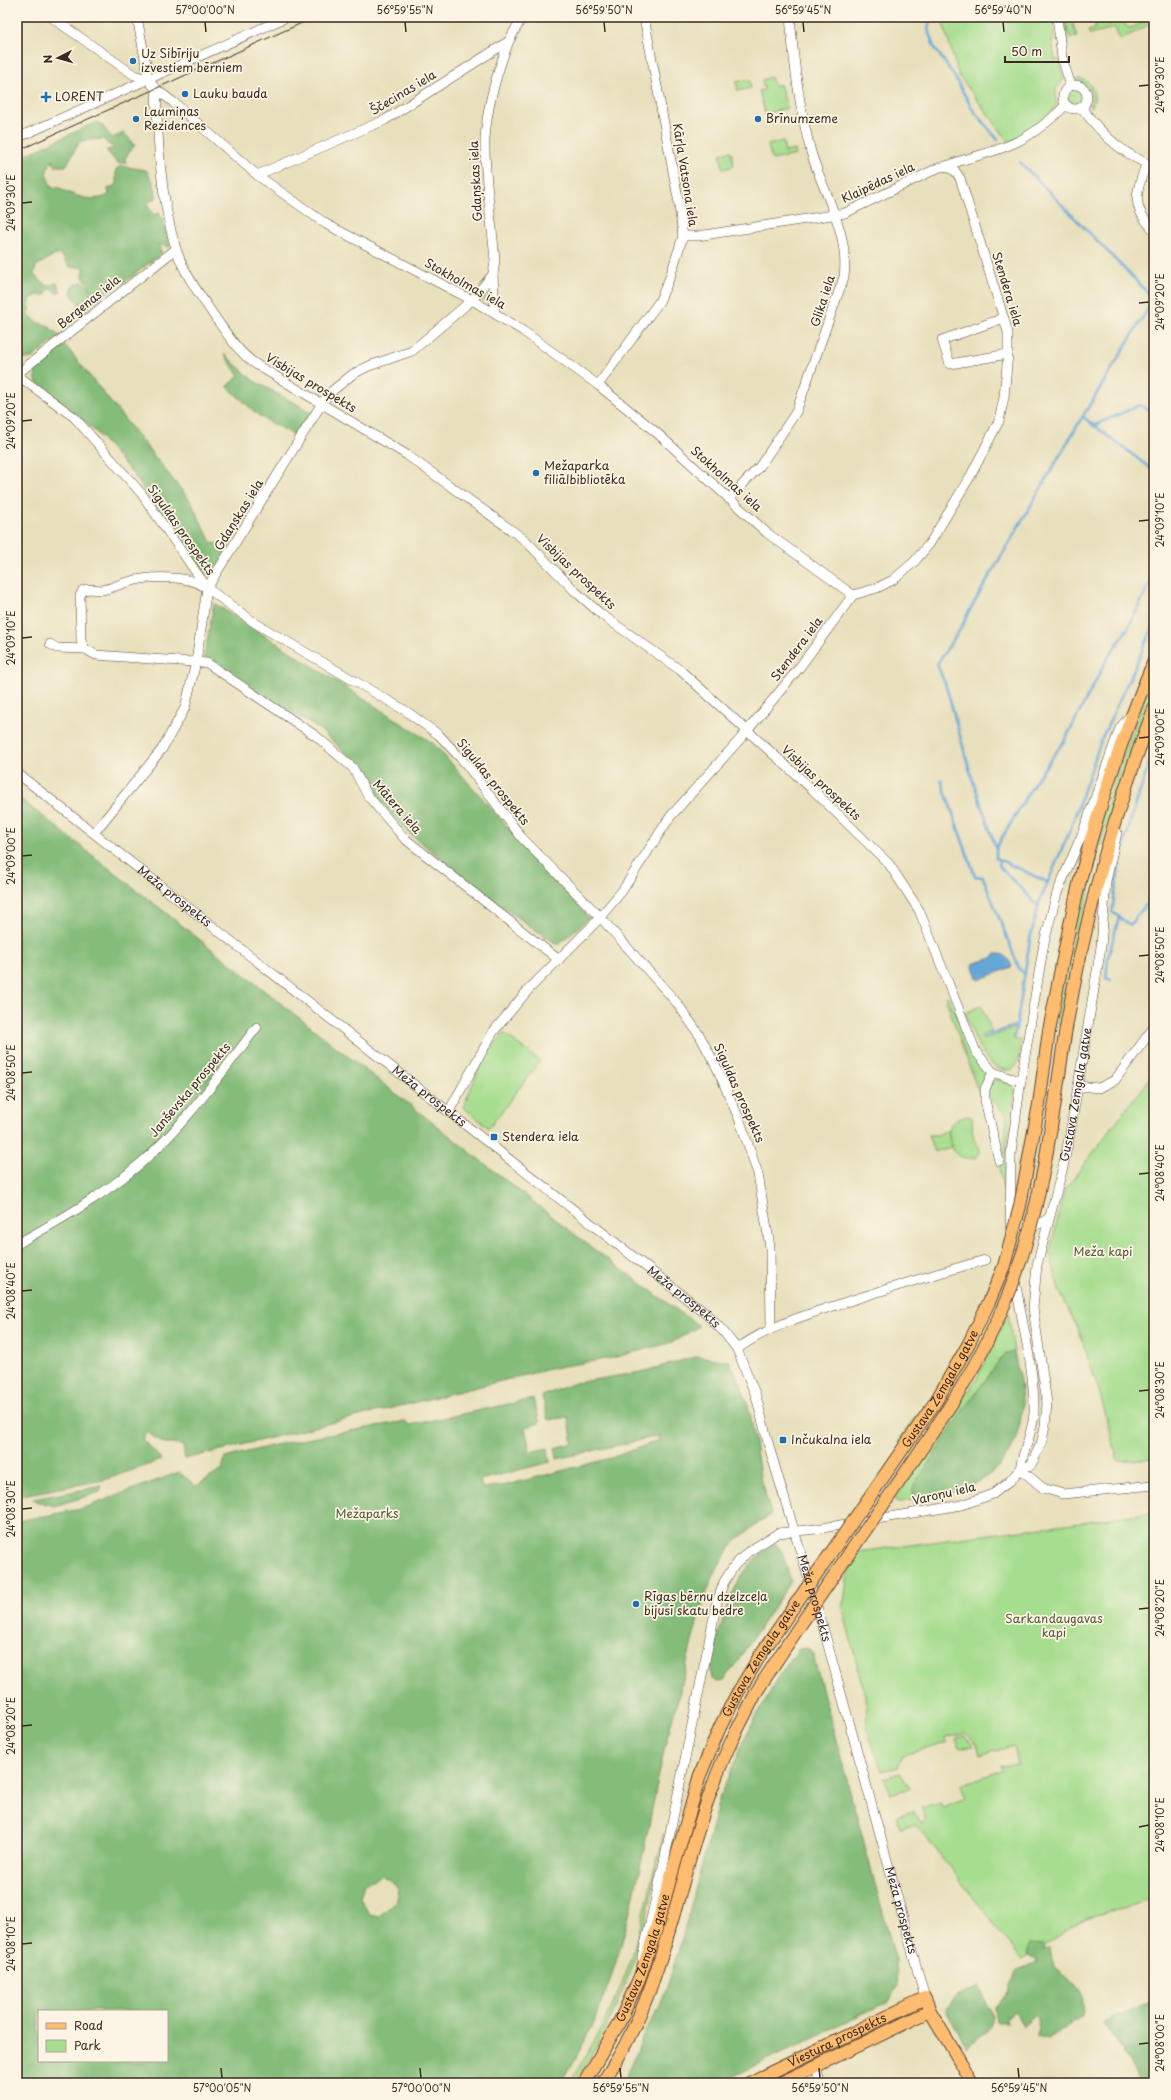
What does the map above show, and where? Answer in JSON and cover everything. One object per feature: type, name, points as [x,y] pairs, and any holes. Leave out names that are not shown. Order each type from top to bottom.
[{"type":"main road","name":"Gustava Zemgala gatve","points":[[584,2083],[618,2023],[639,1979],[654,1936],[700,1775],[720,1727],[737,1694],[762,1654],[936,1401],[968,1345],[989,1302],[1004,1266],[1020,1206],[1039,1104],[1049,1032],[1067,936],[1084,866],[1110,776],[1154,661]]},
{"type":"main road","name":"Gustava Zemgala gatve","points":[[602,2083],[622,2050],[641,2009],[658,1966],[673,1919],[704,1808],[719,1765],[757,1691],[934,1431],[984,1349],[1007,1298],[1035,1210],[1052,1123],[1065,1034],[1091,904],[1106,847],[1128,779],[1154,709]]},
{"type":"main road","name":"Meža prospekts","points":[[925,1998],[930,2011],[973,2083]]},
{"type":"main road","name":"Viestura prospekts","points":[[749,2083],[925,1998]]},
{"type":"main road","points":[[613,2083],[630,2050],[641,2009]]},
{"type":"main road","name":"Viestura prospekts","points":[[781,2083],[930,2011]]},
{"type":"street","name":"Stokholmas iela","points":[[51,17],[134,75],[147,79],[156,89],[173,102],[256,175],[326,224],[472,300],[523,331],[598,385],[657,433],[767,532],[853,594]]},
{"type":"street","points":[[137,17],[147,69],[147,79]]},
{"type":"street","points":[[17,138],[287,17]]},
{"type":"street","name":"Ščecinas iela","points":[[256,175],[385,120],[509,41],[522,17]]},
{"type":"street","name":"Kārļa Vatsona iela","points":[[598,385],[660,302],[670,277],[683,236],[678,198],[644,17]]},
{"type":"street","name":"Glika iela","points":[[729,499],[760,466],[796,412],[844,277],[846,255],[806,133],[795,68],[790,17]]},
{"type":"street","points":[[1057,17],[1062,58],[1070,86]]},
{"type":"street","name":"Gdaņskas iela","points":[[495,314],[492,274],[495,261],[485,161],[485,137],[490,100],[497,71],[509,41]]},
{"type":"street","points":[[1077,85],[1083,87],[1087,92],[1088,98],[1082,108],[1071,109],[1063,100],[1064,94],[1070,86],[1077,85]]},
{"type":"street","name":"Visbijas prospekts","points":[[156,89],[161,172],[176,249],[186,270],[206,304],[239,350],[251,361],[407,455],[525,540],[576,592],[602,615],[680,670],[748,730],[889,864],[919,910],[976,1052],[994,1072]]},
{"type":"street","name":"Klaipēdas iela","points":[[683,236],[698,236],[845,213],[940,167],[947,167],[957,162],[1017,143],[1032,134],[1066,105]]},
{"type":"street","points":[[1082,108],[1113,142],[1130,156],[1150,165],[1137,192],[1137,205],[1142,218],[1154,230]]},
{"type":"street","name":"Stendera iela","points":[[449,1111],[493,1032],[529,989],[600,917],[622,891],[674,812],[748,730],[799,668],[853,594],[877,588],[893,580],[914,562],[930,543],[971,475],[999,421],[1004,397],[1008,354],[1008,332],[960,178],[955,171],[947,167]]},
{"type":"street","name":"Bergenas iela","points":[[17,374],[176,249]]},
{"type":"street","name":"Gdaņskas iela","points":[[94,833],[162,749],[185,708],[196,662],[206,588],[321,404],[332,391],[352,374],[369,366],[412,351],[472,300],[492,274]]},
{"type":"street","points":[[1004,318],[942,340],[950,364],[1008,354]]},
{"type":"street","name":"Siguldas prospekts","points":[[17,374],[74,417],[141,493],[206,588],[255,623],[406,711],[439,735],[466,764],[522,838],[600,917],[677,1003],[700,1036],[713,1061],[740,1121],[758,1174],[770,1246],[771,1328]]},
{"type":"street","points":[[85,649],[81,641],[80,596],[83,590],[90,588],[101,590],[130,581],[155,577],[195,581],[206,588]]},
{"type":"street","name":"Mātera iela","points":[[50,644],[57,648],[85,649],[96,655],[206,663],[316,736],[353,768],[368,796],[404,838],[559,960]]},
{"type":"street","name":"Gustava Zemgala gatve","points":[[1128,779],[1106,881],[1101,947],[1063,1167],[1037,1265],[1033,1308],[1046,1388],[1046,1418],[1042,1441],[1033,1462],[1031,1465],[1020,1469],[1022,1457],[1032,1430],[1033,1399],[1014,1277],[1009,1217],[1011,1154],[1021,1080],[1044,943],[1050,916],[1067,868],[1083,832],[1120,728],[1134,710]]},
{"type":"street","name":"Meža prospekts","points":[[17,773],[449,1111],[705,1314],[723,1331],[737,1349],[756,1396],[770,1450],[821,1620],[925,1998]]},
{"type":"street","name":"Janševska prospekts","points":[[17,1244],[80,1207],[141,1163],[175,1129],[257,1026]]},
{"type":"street","points":[[1078,1086],[1099,1088],[1115,1080],[1154,1027]]},
{"type":"street","points":[[999,1161],[985,1100],[985,1089],[994,1072],[1009,1078],[1021,1080]]},
{"type":"street","points":[[1009,1217],[1027,1227],[1038,1225],[1049,1218]]},
{"type":"street","points":[[737,1349],[771,1328],[907,1282],[986,1260]]},
{"type":"street","points":[[1020,1469],[1043,1488],[1055,1493],[1073,1493],[1154,1485]]},
{"type":"street","name":"Varoņu iela","points":[[639,1979],[645,1938],[664,1862],[704,1659],[717,1602],[724,1582],[734,1566],[757,1545],[778,1533],[794,1532],[962,1505],[998,1490],[1010,1481],[1020,1469]]},
{"type":"street","points":[[816,2066],[820,2083]]},
{"type":"green space","points":[[941,17],[1054,17],[1054,40],[1052,41],[1055,60],[1059,59],[1064,79],[1056,89],[1056,106],[1053,110],[1032,130],[1009,142],[959,76]]},
{"type":"green space","points":[[1061,17],[1065,17],[1068,46],[1066,38],[1063,35]]},
{"type":"green space","points":[[1066,17],[1071,17],[1077,37],[1071,38],[1070,34],[1068,34]]},
{"type":"green space","points":[[1092,17],[1099,17],[1103,26],[1122,19],[1126,26],[1130,28],[1154,18],[1154,22],[1120,40],[1115,28],[1089,34],[1088,31],[1096,28]]},
{"type":"green space","points":[[771,77],[774,86],[780,84],[787,108],[765,114],[759,91],[764,90],[762,80]]},
{"type":"green space","points":[[749,79],[751,88],[738,91],[736,82]]},
{"type":"green space","points":[[1074,79],[1085,81],[1092,88],[1094,98],[1091,109],[1089,90]]},
{"type":"green space","points":[[1076,89],[1083,94],[1084,97],[1079,104],[1076,105],[1069,100],[1068,97],[1073,90]]},
{"type":"green space","points":[[96,122],[101,124],[112,138],[123,133],[131,140],[131,143],[135,145],[125,158],[126,163],[117,163],[106,150],[114,149],[103,139],[80,141],[66,166],[55,166],[53,160],[50,164],[47,173],[51,187],[60,188],[81,197],[90,199],[99,198],[109,195],[108,189],[116,185],[116,169],[121,166],[146,170],[156,190],[156,198],[147,203],[153,215],[159,213],[163,221],[170,247],[158,244],[162,253],[125,282],[115,285],[80,315],[76,310],[79,304],[71,293],[73,286],[82,282],[91,289],[83,277],[84,267],[70,267],[60,254],[51,257],[36,266],[34,275],[47,286],[57,283],[61,291],[57,293],[52,289],[48,290],[45,295],[38,295],[30,299],[29,311],[27,312],[38,323],[47,325],[60,336],[32,358],[23,359],[17,363],[17,159]]},
{"type":"green space","points":[[783,141],[785,152],[795,150],[796,155],[772,160],[768,145]]},
{"type":"green space","points":[[731,151],[734,166],[723,169],[720,154]]},
{"type":"green space","points":[[488,287],[488,302],[480,299]]},
{"type":"green space","points":[[65,345],[191,502],[212,544],[225,542],[230,546],[212,574],[206,575],[133,474],[95,431],[37,383],[35,376],[39,365],[48,356]]},
{"type":"green space","points":[[224,354],[254,381],[313,413],[298,437],[259,416],[227,386],[239,376]]},
{"type":"green space","points":[[214,603],[434,744],[589,918],[558,945],[499,905],[409,833],[374,795],[357,763],[319,729],[204,658]]},
{"type":"green space","points":[[1154,676],[1154,690],[1125,766],[1096,858],[1060,1025],[1057,1024],[1073,934],[1099,829],[1134,726]]},
{"type":"green space","points":[[17,796],[587,1244],[699,1326],[673,1342],[612,1358],[558,1367],[185,1459],[183,1446],[161,1442],[147,1432],[142,1439],[162,1460],[104,1480],[17,1496]]},
{"type":"green space","points":[[947,996],[964,1032],[985,1068],[986,1077],[981,1095],[979,1094],[945,997]]},
{"type":"green space","points":[[981,1006],[992,1031],[981,1036],[983,1040],[1015,1028],[1013,1039],[1021,1040],[1019,1059],[1015,1067],[1006,1070],[998,1069],[985,1057],[975,1039],[965,1013]]},
{"type":"green space","points":[[504,1033],[540,1061],[489,1128],[463,1107],[483,1060]]},
{"type":"green space","name":"Meža kapi","points":[[1154,1072],[1154,1458],[1118,1461],[1100,1394],[1079,1331],[1059,1290],[1050,1252],[1064,1191]]},
{"type":"green space","points":[[996,1079],[1009,1082],[1015,1090],[1006,1157],[1005,1199],[999,1167],[1003,1159],[1007,1117],[1005,1113],[988,1096],[987,1091]]},
{"type":"green space","points":[[970,1116],[972,1118],[974,1138],[980,1152],[975,1158],[965,1158],[956,1154],[951,1146],[949,1131],[952,1123],[958,1119]]},
{"type":"green space","points":[[948,1130],[951,1147],[934,1152],[928,1135],[937,1135]]},
{"type":"green space","points":[[1008,1312],[1014,1352],[1004,1355],[961,1413],[912,1489],[913,1500],[898,1502],[894,1500],[976,1380]]},
{"type":"green space","points":[[1014,1352],[1022,1403],[1019,1427],[1013,1446],[1002,1462],[989,1474],[973,1484],[955,1491],[913,1500],[912,1489],[961,1413],[1004,1355]]},
{"type":"green space","name":"Mežaparks","points":[[698,1356],[729,1361],[740,1382],[750,1413],[761,1481],[771,1514],[731,1546],[711,1581],[699,1615],[666,1741],[639,1873],[616,1962],[601,2005],[582,2045],[560,2083],[17,2083],[17,1521],[81,1509],[179,1472],[196,1486],[222,1470],[225,1458],[274,1445],[405,1421],[410,1425],[533,1399],[540,1423],[525,1427],[530,1452],[548,1448],[550,1462],[480,1480],[482,1488],[507,1485],[611,1458],[659,1440],[658,1436],[557,1459],[555,1448],[573,1443],[568,1417],[548,1420],[542,1396],[575,1383],[641,1372]],"holes":[[[382,1875],[397,1887],[399,1892],[398,1897],[396,1901],[379,1916],[369,1914],[360,1898],[364,1884]]]},
{"type":"green space","points":[[916,1415],[929,1423],[910,1451],[898,1442]]},
{"type":"green space","points":[[102,1486],[100,1492],[54,1506],[35,1501],[33,1499]]},
{"type":"green space","name":"Sarkandaugavas kapi","points":[[1154,1512],[1154,1899],[1086,1918],[1022,1960],[916,1824],[900,1829],[896,1816],[913,1811],[922,1823],[927,1819],[921,1808],[940,1802],[942,1807],[966,1798],[961,1785],[1002,1770],[1001,1765],[1018,1763],[1014,1746],[980,1755],[977,1744],[966,1733],[946,1738],[947,1743],[903,1755],[898,1767],[882,1771],[868,1731],[866,1714],[867,1704],[843,1609],[848,1573],[858,1552]]},
{"type":"green space","points":[[775,1543],[782,1552],[791,1581],[724,1681],[717,1682],[712,1679],[712,1660],[721,1626],[731,1598],[744,1573],[752,1562]]},
{"type":"green space","points":[[799,1649],[809,1649],[813,1655],[896,1961],[898,1986],[887,2003],[718,2083],[623,2083],[642,2039],[660,2006],[668,1984],[684,1932],[720,1796],[745,1738],[785,1666]]},
{"type":"green space","points":[[965,1736],[974,1745],[959,1748],[956,1738]]},
{"type":"green space","points":[[900,1773],[910,1788],[890,1794],[884,1778]]},
{"type":"green space","points":[[664,1833],[648,1911],[624,1988],[589,2060],[574,2083],[569,2083],[602,2026],[622,1982],[643,1917]]},
{"type":"green space","points":[[1030,1944],[1044,1945],[1043,1950],[1050,1948],[1053,1967],[1077,1987],[1083,1999],[1082,2016],[1048,2039],[1037,2036],[1038,2025],[1036,2015],[1023,2026],[1015,2012],[1006,2017],[1007,2022],[996,2022],[994,2009],[1008,1992],[1016,1972],[1038,1961],[1027,1955]]},
{"type":"green space","points":[[979,1986],[992,2016],[989,2029],[966,2046],[946,2009],[956,1996]]},
{"type":"green space","points":[[1154,2000],[1154,2083],[1140,2083],[1122,2050],[1103,2022]]},
{"type":"green space","points":[[908,2013],[912,2014],[818,2060],[816,2057]]},
{"type":"green space","points":[[809,2060],[810,2063],[770,2083],[760,2083]]},
{"type":"water","points":[[996,954],[1002,954],[1007,957],[1012,967],[978,980],[972,964],[992,958]]},
{"type":"waterway","points":[[930,17],[928,30],[934,47],[953,74],[973,110],[998,140]]},
{"type":"waterway","points":[[1020,162],[1154,299]]},
{"type":"waterway","points":[[996,848],[971,775],[946,686],[937,664],[963,625],[967,615],[1080,421],[1154,299]]},
{"type":"waterway","points":[[1093,426],[1140,405],[1153,412]]},
{"type":"waterway","points":[[1083,417],[1154,471]]},
{"type":"waterway","points":[[1047,882],[996,858],[996,848],[1038,777],[1065,740],[1107,659],[1128,628],[1154,575]]},
{"type":"waterway","points":[[1015,1037],[1030,939],[1039,903],[1070,830],[1102,738],[1154,625]]},
{"type":"waterway","points":[[1154,749],[1131,819],[1120,861],[1112,912],[1130,925],[1154,894]]},
{"type":"waterway","points":[[941,780],[975,876],[983,877],[1019,968],[1024,974]]},
{"type":"waterway","points":[[1000,860],[999,866],[1038,906]]},
{"type":"waterway","points":[[1111,980],[1106,978],[1108,958],[1119,917]]},
{"type":"waterway","points":[[984,1037],[1017,1025]]},
{"type":"tram line","points":[[17,151],[315,17]]},
{"type":"place","name":"Uz Sibīriju izvestiem bērniem","points":[[133,61]]},
{"type":"place","name":"Lauku bauda","points":[[185,94]]},
{"type":"place","name":"LORENT","points":[[46,97]]},
{"type":"place","name":"Laumiņas Rezidences","points":[[136,119]]},
{"type":"place","name":"Brīnumzeme","points":[[758,119]]},
{"type":"place","name":"Mežaparka filiālbibliotēka","points":[[536,473]]},
{"type":"place","name":"Stendera iela","points":[[494,1137]]},
{"type":"place","name":"Inčukalna iela","points":[[783,1440]]},
{"type":"place","name":"Rīgas bērnu dzelzceļa bijusī skatu bedre","points":[[636,1604]]}]
